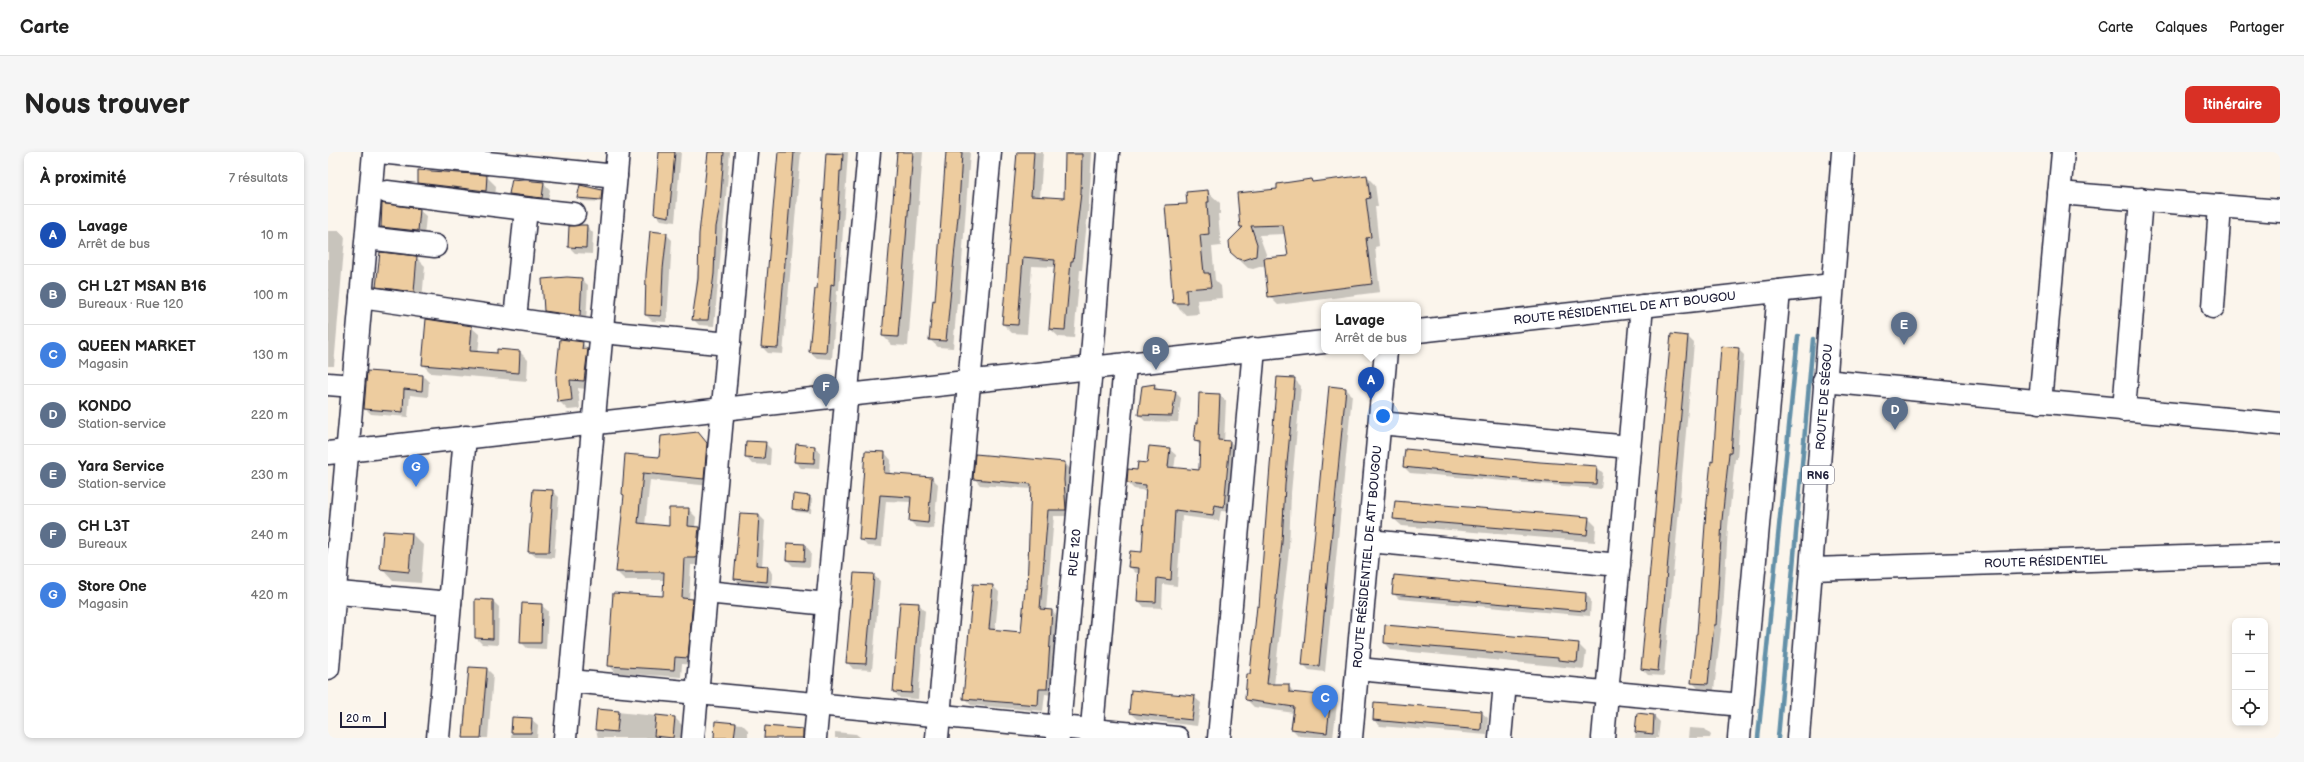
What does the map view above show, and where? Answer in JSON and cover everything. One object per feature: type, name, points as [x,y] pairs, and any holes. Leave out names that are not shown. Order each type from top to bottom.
[{"type":"main road","points":[[328,668],[338,452],[353,386],[374,152]]},
{"type":"main road","points":[[380,152],[616,176]]},
{"type":"main road","points":[[565,738],[618,152]]},
{"type":"main road","points":[[693,738],[746,152]]},
{"type":"main road","points":[[815,738],[869,152]]},
{"type":"main road","points":[[937,738],[990,152]]},
{"type":"main road","name":"RUE 120","points":[[1059,732],[1091,368],[1108,152]]},
{"type":"main road","name":"ROUTE DE SÉGOU","points":[[1798,738],[1812,568],[1824,381],[1843,152]]},
{"type":"main road","points":[[2040,402],[2063,152]]},
{"type":"main road","points":[[387,192],[574,214]]},
{"type":"main road","points":[[2060,193],[2280,211]]},
{"type":"main road","points":[[2124,410],[2141,200]]},
{"type":"main road","points":[[2213,308],[2220,206]]},
{"type":"main road","points":[[515,319],[526,209]]},
{"type":"main road","points":[[367,238],[435,246]]},
{"type":"main road","name":"ROUTE RÉSIDENTIEL DE ATT BOUGOU","points":[[1421,331],[1832,285]]},
{"type":"main road","points":[[1739,738],[1779,291]]},
{"type":"main road","points":[[361,297],[602,332],[729,344]]},
{"type":"main road","points":[[1603,738],[1642,306]]},
{"type":"main road","points":[[338,452],[1321,342]]},
{"type":"main road","points":[[1219,738],[1254,349]]},
{"type":"main road","name":"ROUTE RÉSIDENTIEL DE ATT BOUGOU","points":[[1351,738],[1386,354]]},
{"type":"main road","points":[[1091,734],[1125,365]]},
{"type":"main road","points":[[1824,381],[2280,424]]},
{"type":"main road","points":[[328,384],[353,386]]},
{"type":"main road","points":[[1380,423],[1630,447]]},
{"type":"main road","points":[[438,738],[465,437]]},
{"type":"main road","points":[[1369,541],[1619,565]]},
{"type":"main road","name":"ROUTE RÉSIDENTIEL","points":[[1812,568],[2280,554]]},
{"type":"main road","points":[[331,592],[450,603]]},
{"type":"main road","points":[[706,592],[828,604]]},
{"type":"main road","points":[[1358,669],[1742,705]]},
{"type":"main road","points":[[570,681],[939,716],[1059,732],[1177,738]]},
{"type":"main road","points":[[1500,738],[1505,683]]},
{"type":"building","points":[[659,152],[675,152],[669,217],[654,214]]},
{"type":"building","points":[[708,152],[724,152],[720,206],[716,227],[714,274],[708,320],[692,320],[698,279],[699,234]]},
{"type":"building","points":[[778,152],[794,152],[778,348],[761,347]]},
{"type":"building","points":[[897,152],[913,152],[898,337],[882,336]]},
{"type":"building","points":[[946,152],[962,152],[959,206],[946,341],[929,340],[933,300],[935,301]]},
{"type":"building","points":[[1017,152],[1034,152],[1031,196],[1064,198],[1065,154],[1082,154],[1081,193],[1073,261],[1071,261],[1065,330],[1049,329],[1055,260],[1023,257],[1018,325],[1002,324]]},
{"type":"building","points":[[826,153],[843,154],[842,171],[840,171],[834,285],[831,284],[826,353],[809,352],[815,289],[817,289]]},
{"type":"building","points":[[418,170],[487,175],[486,191],[418,183]]},
{"type":"building","points":[[1367,175],[1370,198],[1366,199],[1371,237],[1366,238],[1372,284],[1268,297],[1264,258],[1288,256],[1283,225],[1251,226],[1257,244],[1256,256],[1244,260],[1238,259],[1230,252],[1229,241],[1243,227],[1240,227],[1237,193],[1277,189],[1277,184],[1311,179],[1312,182]]},
{"type":"building","points":[[512,179],[544,182],[542,198],[509,194]]},
{"type":"building","points":[[580,185],[602,190],[601,200],[577,198]]},
{"type":"building","points":[[1208,190],[1209,202],[1207,202],[1209,234],[1200,235],[1204,273],[1209,273],[1211,287],[1186,289],[1187,303],[1173,303],[1165,205],[1187,204],[1186,192]]},
{"type":"building","points":[[382,203],[420,209],[418,231],[381,227]]},
{"type":"building","points":[[587,225],[586,248],[568,247],[569,226]]},
{"type":"building","points":[[650,231],[667,233],[663,269],[661,316],[645,315],[646,275]]},
{"type":"building","points":[[380,252],[417,256],[414,292],[376,287]]},
{"type":"building","points":[[567,277],[582,278],[580,316],[544,311],[542,279]]},
{"type":"building","points":[[426,319],[472,326],[470,351],[497,353],[497,349],[520,351],[519,373],[422,365]]},
{"type":"building","points":[[1671,334],[1688,336],[1658,671],[1641,669]]},
{"type":"building","points":[[560,339],[583,342],[582,349],[588,349],[584,381],[570,380],[572,400],[558,402],[556,378]]},
{"type":"building","points":[[1721,346],[1739,348],[1731,453],[1729,453],[1722,520],[1716,625],[1714,625],[1708,684],[1691,683],[1697,634],[1711,461],[1713,462]]},
{"type":"building","points":[[367,371],[423,375],[422,391],[404,389],[403,412],[364,409]]},
{"type":"building","points":[[1277,377],[1295,378],[1285,485],[1282,542],[1267,684],[1289,684],[1289,692],[1331,696],[1327,733],[1291,729],[1294,707],[1245,699],[1247,674],[1250,674],[1257,606],[1259,607]]},
{"type":"building","points":[[1155,384],[1154,389],[1176,391],[1172,416],[1138,415],[1142,386]]},
{"type":"building","points":[[1329,386],[1346,388],[1319,666],[1302,665]]},
{"type":"building","points":[[1199,393],[1220,394],[1218,440],[1230,441],[1224,507],[1215,505],[1213,515],[1175,510],[1171,580],[1157,578],[1156,602],[1137,601],[1139,568],[1128,567],[1130,551],[1142,552],[1146,485],[1127,483],[1128,469],[1137,470],[1138,462],[1147,463],[1149,446],[1170,448],[1168,467],[1199,470],[1200,442],[1194,441],[1196,423],[1198,423]]},
{"type":"building","points":[[698,432],[707,443],[704,479],[643,473],[638,523],[669,526],[669,508],[689,508],[688,526],[699,527],[696,558],[684,558],[682,598],[693,599],[688,658],[675,657],[674,670],[608,666],[613,593],[663,596],[664,572],[616,572],[624,495],[622,494],[625,454],[659,457],[661,436]]},
{"type":"building","points":[[746,441],[766,442],[764,459],[745,458]]},
{"type":"building","points":[[796,444],[815,446],[814,463],[794,462]]},
{"type":"building","points":[[1405,449],[1597,466],[1596,484],[1547,482],[1403,467]]},
{"type":"building","points":[[865,451],[885,452],[884,473],[932,477],[928,523],[909,521],[911,497],[880,495],[876,541],[859,540]]},
{"type":"building","points":[[975,454],[1065,462],[1064,480],[1066,510],[1048,510],[1040,609],[1052,610],[1047,689],[1039,689],[1038,705],[963,699],[973,584],[993,585],[989,629],[1021,632],[1025,588],[1027,589],[1031,484],[973,479]]},
{"type":"building","points":[[533,489],[553,490],[549,552],[528,552]]},
{"type":"building","points":[[793,494],[810,496],[808,511],[792,509]]},
{"type":"building","points":[[1395,501],[1589,517],[1587,535],[1393,519]]},
{"type":"building","points":[[740,513],[759,514],[756,565],[768,566],[767,582],[734,579]]},
{"type":"building","points":[[383,531],[412,533],[409,572],[380,569]]},
{"type":"building","points":[[787,543],[805,544],[804,561],[786,560]]},
{"type":"building","points":[[854,573],[874,574],[866,664],[846,663]]},
{"type":"building","points":[[1394,575],[1586,593],[1585,611],[1392,594]]},
{"type":"building","points":[[475,599],[493,600],[493,639],[475,638]]},
{"type":"building","points":[[900,602],[919,603],[912,693],[893,692]]},
{"type":"building","points":[[522,603],[542,604],[541,643],[520,643]]},
{"type":"building","points":[[1385,625],[1579,643],[1577,662],[1558,660],[1558,658],[1384,643]]},
{"type":"building","points":[[469,667],[487,668],[481,738],[463,738]]},
{"type":"building","points":[[1131,690],[1195,696],[1192,720],[1129,713]]},
{"type":"building","points":[[1374,702],[1482,711],[1481,730],[1373,720]]},
{"type":"building","points":[[597,709],[619,711],[617,732],[595,730]]},
{"type":"building","points":[[1637,713],[1654,715],[1653,734],[1635,732]]},
{"type":"building","points":[[656,715],[675,717],[673,738],[654,736]]},
{"type":"building","points":[[512,717],[532,718],[531,733],[511,733]]},
{"type":"building","points":[[715,721],[736,723],[734,738],[714,738]]},
{"type":"building","points":[[765,726],[803,729],[803,738],[764,738]]},
{"type":"waterway","points":[[1758,738],[1798,336]]},
{"type":"waterway","points":[[1778,738],[1813,339]]},
{"type":"place","name":"Yara Service","points":[[1904,345]]},
{"type":"place","name":"CH L2T MSAN B16","points":[[1156,370]]},
{"type":"place","name":"Lavage","points":[[1371,400]]},
{"type":"place","name":"CH L3T","points":[[826,407]]},
{"type":"place","name":"KONDO","points":[[1895,430]]},
{"type":"place","name":"Store One","points":[[416,487]]},
{"type":"place","name":"QUEEN MARKET","points":[[1325,718]]}]
